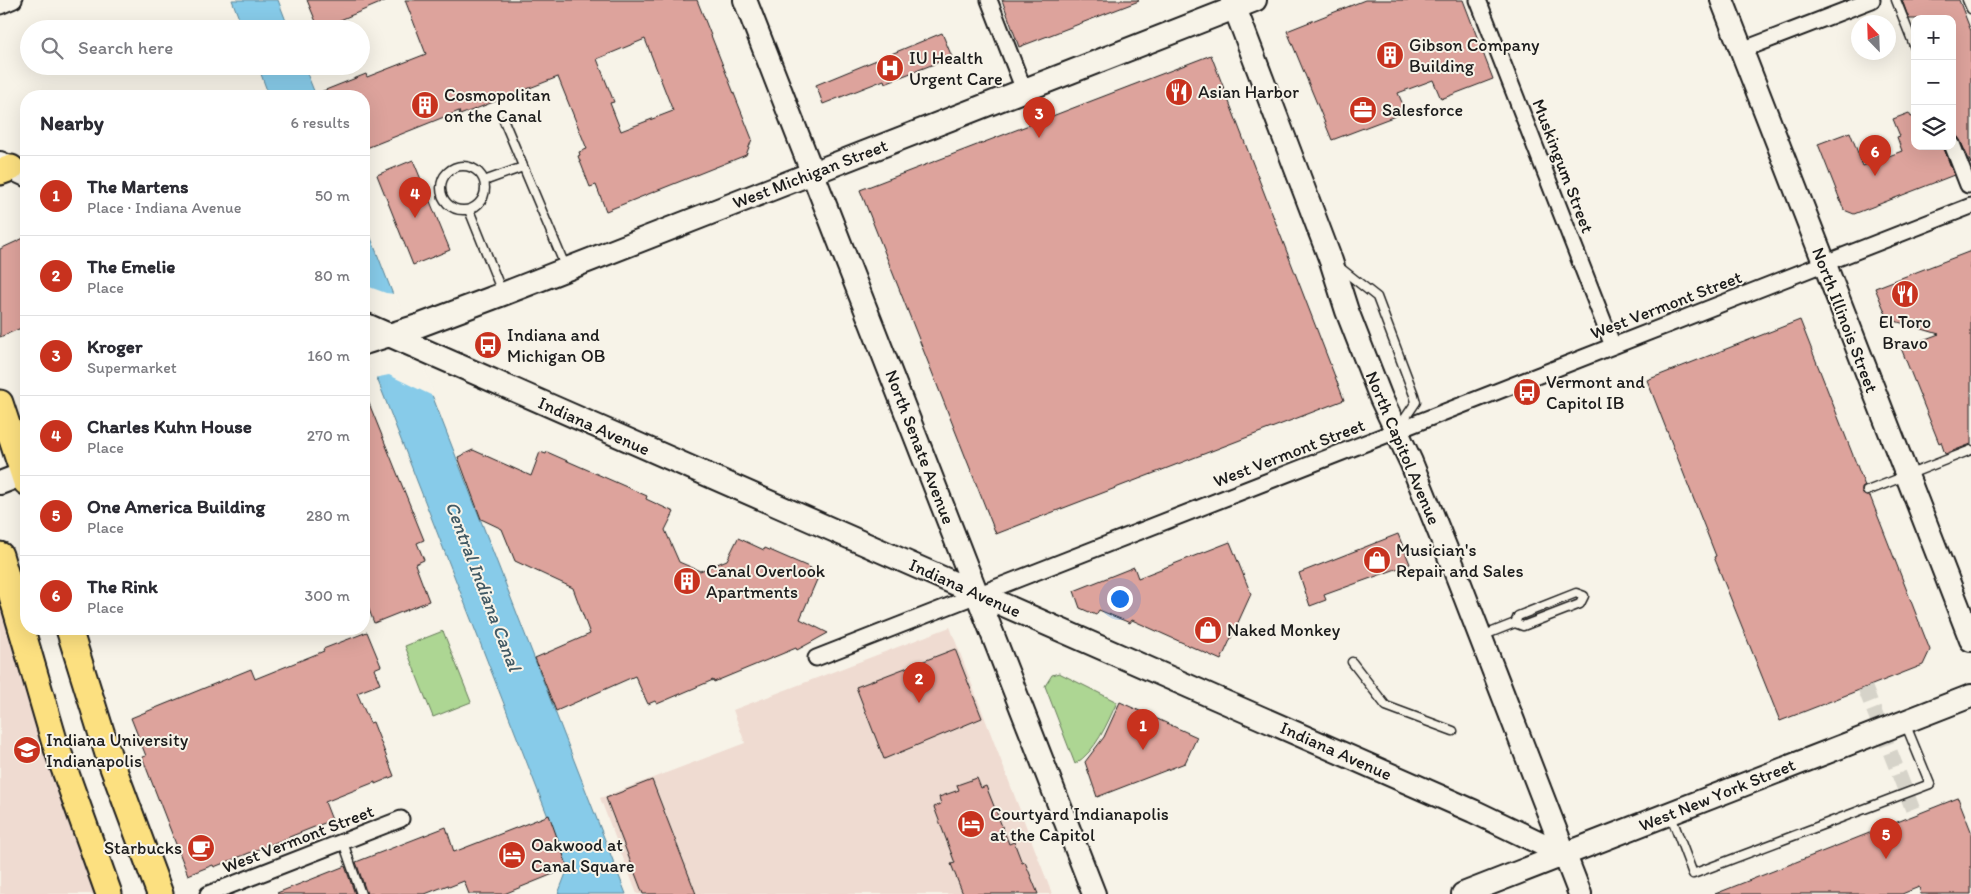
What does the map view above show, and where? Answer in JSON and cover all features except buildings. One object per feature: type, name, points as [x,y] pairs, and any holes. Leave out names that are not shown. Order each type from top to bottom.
[{"type":"main road","name":"North Senate Avenue","points":[[745,0],[1094,894]]},
{"type":"main road","name":"North Illinois Street","points":[[1722,0],[1823,264],[1971,640]]},
{"type":"main road","name":"West Michigan Street","points":[[370,341],[418,326],[503,294],[1024,90],[1240,3]]},
{"type":"main road","name":"North Capitol Avenue","points":[[1240,3],[1332,261],[1347,311],[1380,398],[1411,462],[1580,894]]},
{"type":"main road","name":"Indiana Avenue","points":[[370,327],[1473,811],[1565,855]]},
{"type":"main road","points":[[0,403],[20,459]]},
{"type":"main road","points":[[0,483],[20,478]]},
{"type":"main road","points":[[2,567],[20,627]]},
{"type":"main road","points":[[22,635],[54,740],[109,894]]},
{"type":"main road","points":[[71,635],[108,754],[160,894]]},
{"type":"main road","name":"West New York Street","points":[[1463,894],[1971,696]]},
{"type":"street","points":[[0,6],[14,0]]},
{"type":"street","points":[[989,0],[1024,90]]},
{"type":"street","name":"Muskingum Street","points":[[1478,0],[1613,346]]},
{"type":"street","points":[[1742,50],[1872,0]]},
{"type":"street","points":[[1954,150],[1968,185]]},
{"type":"street","name":"West Vermont Street","points":[[816,658],[1971,206]]},
{"type":"street","name":"West Vermont Street","points":[[208,894],[401,820]]},
{"type":"lane","points":[[1896,0],[1911,38]]},
{"type":"lane","points":[[1967,0],[1971,9]]},
{"type":"lane","points":[[504,121],[566,269]]},
{"type":"lane","points":[[458,166],[466,166],[479,172],[484,181],[484,194],[481,201],[468,210],[448,206],[441,194],[441,180],[451,169],[458,166]]},
{"type":"lane","points":[[484,181],[523,166]]},
{"type":"lane","points":[[468,210],[503,294]]},
{"type":"lane","points":[[1332,261],[1377,297],[1414,395],[1416,402],[1396,432]]},
{"type":"lane","points":[[1867,490],[1971,450]]},
{"type":"lane","points":[[1480,636],[1515,623],[1523,626],[1580,604],[1584,596],[1576,593],[1518,616],[1515,623]]},
{"type":"lane","points":[[1352,662],[1386,706],[1453,731]]},
{"type":"lane","points":[[1671,814],[1693,874],[1930,784],[1904,721]]},
{"type":"lane","points":[[343,842],[361,894]]},
{"type":"shaded area","name":"Indiana University Indianapolis","points":[[0,605],[108,894],[0,894]]},
{"type":"shaded area","points":[[950,627],[1052,894],[637,894],[600,798],[745,743],[733,710]]},
{"type":"green space","points":[[443,631],[471,702],[433,717],[405,646]]},
{"type":"green space","points":[[1059,673],[1117,702],[1095,744],[1075,764],[1045,686],[1052,675]]},
{"type":"water","points":[[232,0],[278,0],[286,20],[240,20]]},
{"type":"water","points":[[261,75],[308,75],[314,90],[267,90]]},
{"type":"water","name":"Central Indiana Canal","points":[[370,235],[626,894],[558,894],[568,868],[370,360]]},
{"type":"pier","points":[[370,287],[395,294],[435,397],[389,375],[374,378],[370,368]]},
{"type":"tunnel","points":[[1865,688],[1915,815]]},
{"type":"place","name":"Gibson Company Building","points":[[1390,55]]},
{"type":"place","name":"IU Health Urgent Care","points":[[890,68]]},
{"type":"place","name":"Asian Harbor","points":[[1179,92]]},
{"type":"place","name":"Cosmopolitan on the Canal","points":[[425,105]]},
{"type":"place","name":"Salesforce","points":[[1363,110]]},
{"type":"place","name":"Kroger","points":[[1039,138]]},
{"type":"place","name":"The Rink","points":[[1875,176]]},
{"type":"place","name":"Charles Kuhn House","points":[[415,218]]},
{"type":"place","name":"El Toro Bravo","points":[[1905,294]]},
{"type":"place","name":"Indiana and Michigan OB","points":[[488,345]]},
{"type":"place","name":"Vermont and Capitol IB","points":[[1527,392]]},
{"type":"place","name":"Musician's Repair and Sales","points":[[1377,560]]},
{"type":"place","name":"Canal Overlook Apartments","points":[[687,581]]},
{"type":"place","name":"Naked Monkey","points":[[1208,630]]},
{"type":"place","name":"The Emelie","points":[[919,703]]},
{"type":"place","name":"Indiana University Indianapolis","points":[[27,750]]},
{"type":"place","name":"The Martens","points":[[1143,750]]},
{"type":"place","name":"Courtyard Indianapolis at the Capitol","points":[[971,824]]},
{"type":"place","name":"Starbucks","points":[[201,848]]},
{"type":"place","name":"Oakwood at Canal Square","points":[[512,855]]},
{"type":"place","name":"One America Building","points":[[1886,859]]}]
